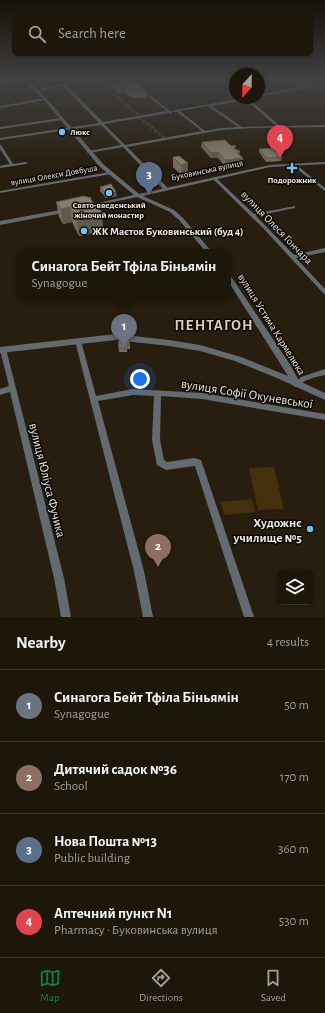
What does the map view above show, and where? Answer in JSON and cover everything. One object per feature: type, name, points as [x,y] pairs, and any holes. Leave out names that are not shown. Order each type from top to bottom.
[{"type":"street","points":[[54,109],[89,152],[110,173],[137,195],[172,211],[207,249]]},
{"type":"street","points":[[87,109],[165,188]]},
{"type":"street","points":[[167,109],[171,112]]},
{"type":"street","points":[[0,139],[192,109]]},
{"type":"street","points":[[214,109],[241,127]]},
{"type":"street","points":[[260,109],[280,127]]},
{"type":"street","points":[[178,111],[205,132]]},
{"type":"street","points":[[0,128],[61,118]]},
{"type":"street","points":[[89,152],[241,127],[325,126]]},
{"type":"street","points":[[0,146],[12,165]]},
{"type":"street","points":[[0,167],[26,163]]},
{"type":"street","name":"Буковинська вулиця","points":[[80,208],[276,164],[325,163]]},
{"type":"street","points":[[293,164],[325,190]]},
{"type":"street","name":"вулиця Олекси Довбуша","points":[[0,192],[110,173]]},
{"type":"street","name":"вулиця Олеся Гончара","points":[[214,178],[254,215],[325,292]]},
{"type":"street","points":[[254,215],[293,207]]},
{"type":"street","points":[[0,223],[74,209]]},
{"type":"street","points":[[293,257],[325,250]]},
{"type":"street","name":"вулиця Устима Кармелюка","points":[[231,281],[288,368],[297,385]]},
{"type":"street","points":[[1,349],[116,337],[133,338],[200,348],[258,366],[325,398]]},
{"type":"street","points":[[78,341],[139,571],[148,617]]},
{"type":"street","name":"вулиця Юліуса Фучика","points":[[1,349],[59,578],[66,617]]},
{"type":"street","points":[[297,385],[303,379],[325,372]]},
{"type":"street","points":[[0,392],[12,388]]},
{"type":"street","name":"вулиця Софії Окуневської","points":[[93,399],[133,392],[202,396],[325,417]]},
{"type":"street","points":[[158,393],[156,440],[160,462],[166,466],[194,462],[198,463],[249,617]]},
{"type":"shaded area","points":[[274,467],[284,509],[258,510],[249,468]]},
{"type":"shaded area","points":[[252,499],[255,512],[225,515],[220,502]]},
{"type":"building","points":[[225,140],[231,146],[236,145],[234,149],[240,151],[237,153],[243,158],[225,160],[218,152],[211,153],[202,142]]},
{"type":"building","points":[[274,148],[282,157],[266,158],[259,149]]},
{"type":"building","points":[[179,156],[188,163],[181,165],[173,157]]},
{"type":"building","points":[[111,184],[116,192],[106,194],[100,187]]},
{"type":"building","points":[[84,196],[91,198],[91,200],[101,211],[102,215],[77,220],[70,207],[61,209],[56,202]]},
{"type":"building","points":[[118,337],[130,339],[127,348],[119,348]]},
{"type":"tunnel","points":[[131,109],[165,139]]},
{"type":"place","name":"Люкс","points":[[62,132]]},
{"type":"place","name":"Аптечний пункт N1","points":[[280,158]]},
{"type":"place","name":"Подорожник","points":[[292,168]]},
{"type":"place","name":"Свято-введенський жіночий монастир","points":[[109,193]]},
{"type":"place","name":"Нова Пошта №13","points":[[149,195]]},
{"type":"place","name":"ЖК Маєток Буковинський (буд 4)","points":[[84,231]]},
{"type":"place","name":"Синагога Бейт Тфіла Біньямін","points":[[124,347]]},
{"type":"place","name":"Художнє училище №5","points":[[310,529]]},
{"type":"place","name":"Дитячий садок №36","points":[[158,567]]},
{"type":"district","name":"ПЕНТАГОН","points":[[214,325]]}]
